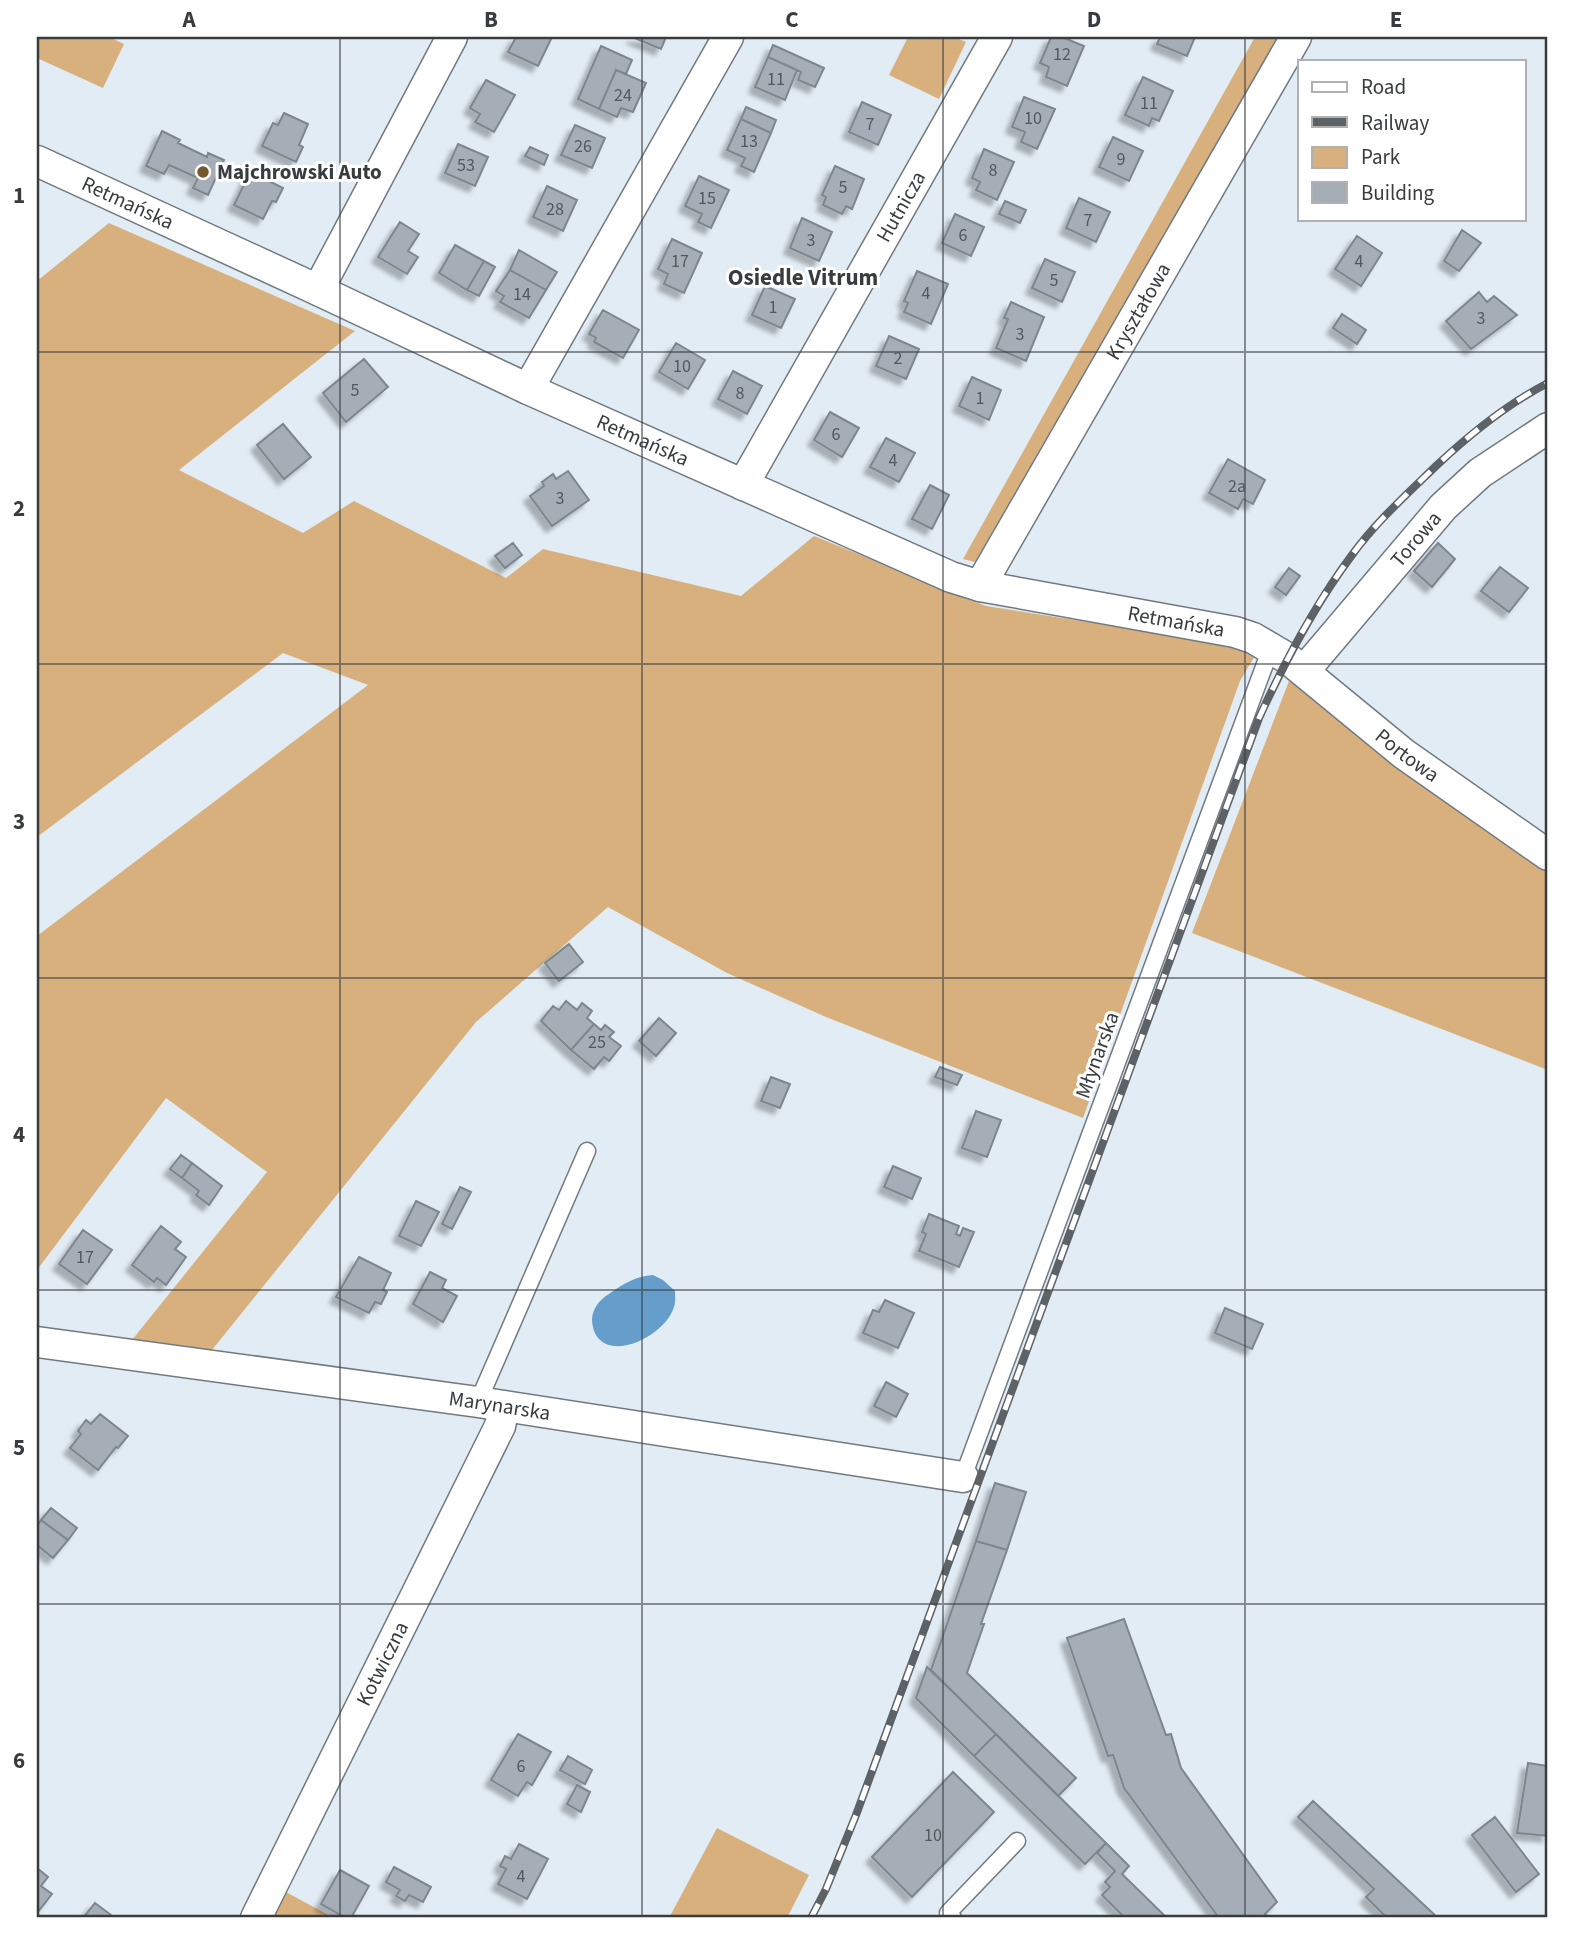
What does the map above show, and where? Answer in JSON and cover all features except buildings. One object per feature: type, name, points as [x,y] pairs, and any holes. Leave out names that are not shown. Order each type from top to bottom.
[{"type":"street","points":[[318,290],[452,37]]},
{"type":"street","points":[[528,389],[728,37]]},
{"type":"street","name":"Hutnicza","points":[[743,485],[997,37]]},
{"type":"street","name":"Kryształowa","points":[[980,586],[1296,37]]},
{"type":"street","name":"Retmańska","points":[[37,161],[528,389],[951,577],[980,586],[1235,632],[1271,648]]},
{"type":"street","name":"Torowa","points":[[1304,671],[1443,508],[1480,473],[1548,428]]},
{"type":"street","name":"Portowa","points":[[1271,648],[1304,671],[1404,754],[1548,855]]},
{"type":"street","name":"Marynarska","points":[[37,1342],[491,1405],[964,1477]]},
{"type":"street","name":"Kotwiczna","points":[[256,1918],[500,1426],[491,1405]]},
{"type":"lane","name":"Młynarska","points":[[964,1477],[1271,648]]},
{"type":"lane","points":[[491,1405],[587,1150]]},
{"type":"lane","points":[[953,1918],[948,1913],[1017,1841]]},
{"type":"green space","points":[[37,37],[109,37],[124,44],[103,88],[37,58]]},
{"type":"green space","points":[[908,37],[954,37],[966,42],[939,99],[889,75]]},
{"type":"green space","points":[[1255,37],[1277,39],[975,562],[963,559]]},
{"type":"green space","points":[[109,223],[355,331],[179,470],[303,533],[354,501],[506,578],[543,549],[741,596],[814,536],[986,606],[1228,644],[1256,654],[1240,681],[1083,1118],[826,1017],[727,973],[608,907],[476,1022],[212,1350],[132,1340],[267,1172],[166,1098],[37,1270],[37,936],[368,685],[283,653],[37,837],[37,281]]},
{"type":"green space","points":[[1289,681],[1548,869],[1548,1070],[1192,933]]},
{"type":"green space","points":[[717,1828],[809,1875],[787,1918],[669,1918]]},
{"type":"green space","points":[[284,1891],[334,1918],[270,1918]]},
{"type":"water","points":[[653,1275],[675,1291],[675,1305],[668,1319],[644,1339],[617,1346],[605,1343],[596,1335],[592,1320],[597,1305],[625,1284]]},
{"type":"railway","points":[[811,1918],[826,1889],[856,1815],[1259,718],[1269,697],[1313,614],[1338,574],[1371,531],[1462,442],[1489,420],[1548,383]]},
{"type":"place","name":"Majchrowski Auto","points":[[203,172]]},
{"type":"district","name":"Osiedle Vitrum","points":[[803,277]]}]
